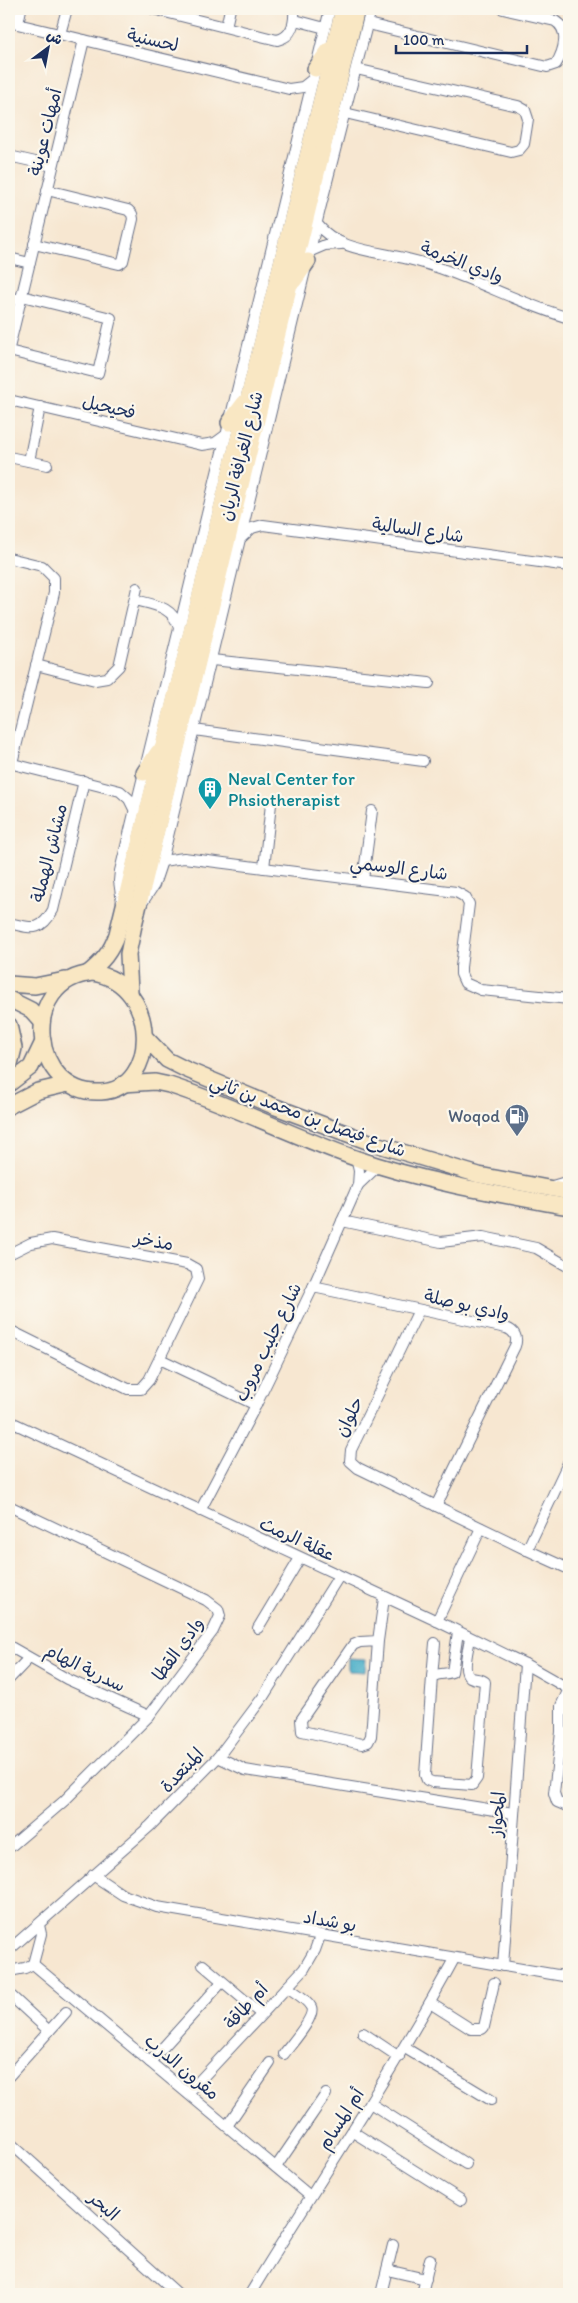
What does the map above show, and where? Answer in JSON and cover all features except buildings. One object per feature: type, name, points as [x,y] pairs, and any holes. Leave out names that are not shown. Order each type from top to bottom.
[{"type":"main road","name":"شارع الغرافة الريان","points":[[130,992],[128,954],[130,907],[163,745],[343,9]]},
{"type":"main road","name":"شارع الغرافة الريان","points":[[87,974],[104,961],[110,952],[130,907],[222,565],[357,9]]},
{"type":"main road","points":[[314,74],[335,42]]},
{"type":"main road","points":[[305,114],[308,152]]},
{"type":"main road","points":[[314,185],[320,209]]},
{"type":"main road","points":[[289,289],[309,256]]},
{"type":"main road","points":[[228,429],[248,398]]},
{"type":"main road","points":[[246,468],[249,504]]},
{"type":"main road","points":[[218,469],[222,504]]},
{"type":"main road","points":[[222,565],[240,544]]},
{"type":"main road","points":[[142,777],[163,745]]},
{"type":"main road","points":[[9,984],[35,986],[87,974],[110,977],[130,992],[142,1017],[145,1037],[137,1067],[123,1084],[103,1092],[82,1091],[68,1084],[52,1066],[43,1042],[42,1022],[46,1005],[51,995],[69,979]]},
{"type":"main road","points":[[9,999],[31,1010],[42,1022]]},
{"type":"main road","points":[[9,1025],[14,1048],[9,1068]]},
{"type":"main road","name":"شارع فيصل بن محمد بن ثاني","points":[[145,1037],[167,1060],[185,1069],[276,1107],[372,1143],[479,1175],[569,1192]]},
{"type":"main road","points":[[9,1084],[31,1067],[43,1042]]},
{"type":"main road","name":"شارع فيصل بن محمد بن ثاني","points":[[123,1084],[155,1082],[185,1090],[356,1158],[459,1185],[569,1207]]},
{"type":"main road","points":[[9,1106],[38,1091],[68,1084]]},
{"type":"street","points":[[13,23],[21,9]]},
{"type":"street","points":[[60,34],[67,9]]},
{"type":"street","points":[[153,9],[170,11],[276,40],[285,38],[291,31],[295,20],[294,9]]},
{"type":"street","points":[[226,27],[230,9]]},
{"type":"street","name":"شارع الغرافة الريان","points":[[330,9],[119,877],[130,907],[150,893],[162,861],[320,209],[371,9]]},
{"type":"street","points":[[368,24],[547,67],[556,64],[561,57],[565,33],[562,25],[555,21],[503,9]]},
{"type":"street","points":[[295,20],[325,28]]},
{"type":"street","name":"لحسنية","points":[[13,23],[289,89]]},
{"type":"street","name":"أمهات عوينة","points":[[9,350],[84,40]]},
{"type":"street","points":[[345,113],[511,152],[520,150],[524,144],[528,118],[525,110],[518,106],[356,69]]},
{"type":"street","points":[[289,89],[303,87],[314,74]]},
{"type":"street","points":[[289,89],[301,98],[305,114]]},
{"type":"street","points":[[9,156],[53,166]]},
{"type":"street","points":[[34,244],[119,264],[122,261],[133,219],[132,214],[128,210],[47,190]]},
{"type":"street","name":"وادي الخرمة","points":[[317,224],[328,236],[341,244]]},
{"type":"street","name":"وادي الخرمة","points":[[309,256],[325,244],[341,244],[426,264],[519,302],[569,318]]},
{"type":"street","points":[[9,258],[30,263]]},
{"type":"street","points":[[9,297],[111,318],[98,372],[9,350]]},
{"type":"street","name":"فحيحيل","points":[[9,400],[202,445]]},
{"type":"street","points":[[29,461],[40,407]]},
{"type":"street","points":[[202,445],[215,443],[228,429]]},
{"type":"street","points":[[202,445],[215,455],[218,469]]},
{"type":"street","points":[[9,457],[47,465]]},
{"type":"street","points":[[249,504],[254,519],[263,525]]},
{"type":"street","points":[[240,544],[252,528],[263,525]]},
{"type":"street","name":"شارع السالية","points":[[263,525],[569,566]]},
{"type":"street","points":[[9,558],[42,566],[54,578],[54,593],[10,763],[120,791],[130,799],[135,811]]},
{"type":"street","points":[[36,665],[95,680],[107,678],[119,666],[137,588]]},
{"type":"street","points":[[134,600],[165,608],[176,606],[187,598]]},
{"type":"street","points":[[165,608],[176,618],[179,628]]},
{"type":"street","points":[[212,660],[429,683]]},
{"type":"street","points":[[194,730],[423,760]]},
{"type":"street","points":[[120,791],[132,789],[142,777]]},
{"type":"street","name":"مشاش الهملة","points":[[9,923],[34,928],[45,922],[53,910],[84,781]]},
{"type":"street","points":[[264,868],[270,804]]},
{"type":"street","points":[[363,880],[372,811]]},
{"type":"street","name":"شارع الوسمي","points":[[162,861],[184,858],[456,892],[465,897],[469,904],[461,974],[462,980],[469,986],[481,990],[569,999]]},
{"type":"street","name":"شارع جليب مروب","points":[[356,1158],[359,1171],[358,1185]]},
{"type":"street","name":"شارع جليب مروب","points":[[200,1511],[256,1405],[313,1287],[358,1185],[379,1165]]},
{"type":"street","points":[[546,1188],[569,1181]]},
{"type":"street","points":[[342,1221],[441,1242],[483,1237],[536,1248],[569,1267]]},
{"type":"street","name":"مذخر","points":[[9,1254],[32,1243],[52,1239],[192,1265],[198,1273],[198,1279],[146,1386],[132,1390],[9,1330]]},
{"type":"street","name":"وادي بو صلة","points":[[313,1287],[506,1328],[511,1330],[516,1337],[515,1346],[436,1506]]},
{"type":"street","name":"حلوان","points":[[419,1310],[349,1455],[353,1465],[569,1569]]},
{"type":"street","points":[[160,1359],[256,1405]]},
{"type":"street","name":"عقلة الرمث","points":[[9,1421],[384,1598],[437,1621],[525,1664],[569,1689]]},
{"type":"street","points":[[527,1550],[569,1461]]},
{"type":"street","name":"وادي القطا","points":[[9,1506],[197,1596],[218,1609],[220,1616],[213,1631],[149,1716],[64,1801],[9,1848]]},
{"type":"street","points":[[437,1621],[481,1528]]},
{"type":"street","points":[[258,1628],[300,1558]]},
{"type":"street","name":"المبتعدة","points":[[9,1950],[163,1814],[218,1757],[263,1697],[339,1576]]},
{"type":"street","points":[[378,1641],[360,1642],[353,1645],[302,1720],[302,1731],[362,1744],[368,1742],[371,1736],[378,1641],[384,1598]]},
{"type":"street","points":[[432,1677],[437,1674],[452,1672],[458,1632]]},
{"type":"street","points":[[470,1638],[466,1665],[467,1674],[470,1678],[485,1682]]},
{"type":"street","points":[[435,1644],[426,1780],[472,1785],[478,1778],[486,1670]]},
{"type":"street","name":"سدرية الهام","points":[[9,1646],[67,1678],[149,1716]]},
{"type":"street","points":[[9,1679],[29,1658]]},
{"type":"street","name":"المحواز","points":[[503,1966],[525,1664]]},
{"type":"street","points":[[569,1689],[561,1706],[565,1733],[554,1793],[557,1802],[569,1807]]},
{"type":"street","points":[[218,1757],[245,1770],[513,1812]]},
{"type":"street","name":"بو شداد","points":[[93,1875],[123,1896],[157,1908],[569,1977]]},
{"type":"street","points":[[9,1971],[25,1968],[33,1964],[41,1934],[39,1925]]},
{"type":"street","name":"أم طاقة","points":[[188,2093],[310,1960],[320,1936]]},
{"type":"street","name":"أم المسام","points":[[250,2294],[405,2048],[454,1959]]},
{"type":"street","name":"مقرون الدرب","points":[[33,1964],[310,2196]]},
{"type":"street","points":[[202,1965],[261,2014]]},
{"type":"street","points":[[150,2062],[222,1982]]},
{"type":"street","points":[[430,2003],[471,2029],[482,2029],[494,1983]]},
{"type":"street","points":[[284,2054],[310,2019],[312,2012],[310,2005],[287,1987]]},
{"type":"street","points":[[9,1994],[49,2031]]},
{"type":"street","points":[[9,2074],[66,2012]]},
{"type":"street","points":[[363,2033],[399,2057]]},
{"type":"street","points":[[405,2048],[491,2100]]},
{"type":"street","points":[[227,2126],[270,2063]]},
{"type":"street","points":[[276,2167],[326,2094]]},
{"type":"street","points":[[370,2103],[466,2164]]},
{"type":"street","points":[[353,2132],[461,2200]]},
{"type":"street","name":"البحر","points":[[9,2142],[178,2294]]},
{"type":"street","points":[[381,2294],[393,2245]]},
{"type":"street","points":[[422,2294],[430,2259]]},
{"type":"street","points":[[387,2270],[426,2279]]},
{"type":"water","points":[[348,1658],[366,1659],[365,1672],[348,1671]]},
{"type":"place","name":"Neval Center for Phsiotherapist","points":[[210,810]]},
{"type":"place","name":"Woqod","points":[[517,1137]]}]
